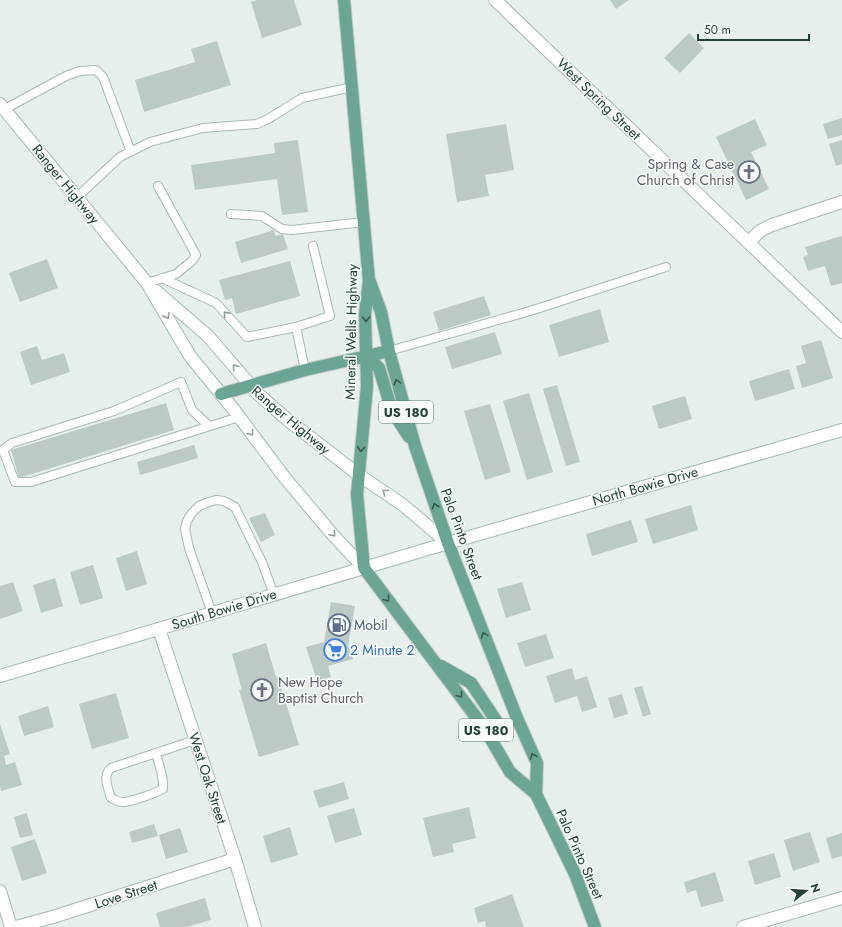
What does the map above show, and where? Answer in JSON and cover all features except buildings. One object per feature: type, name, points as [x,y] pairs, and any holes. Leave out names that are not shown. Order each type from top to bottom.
[{"type":"main road","name":"Mineral Wells Highway","points":[[344,0],[369,281],[365,314],[367,386],[357,494],[364,568]]},
{"type":"main road","name":"Palo Pinto Street","points":[[369,281],[381,312],[389,351],[415,446],[448,542],[536,763],[536,794]]},
{"type":"main road","points":[[221,394],[305,370],[389,351]]},
{"type":"main road","points":[[367,356],[379,368],[392,411],[415,446]]},
{"type":"main road","name":"Palo Pinto Street","points":[[364,568],[485,729],[510,772],[536,794],[575,874],[596,927]]},
{"type":"main road","points":[[437,664],[471,683],[499,725]]},
{"type":"main road","points":[[485,729],[517,718]]},
{"type":"street","name":"West Spring Street","points":[[495,0],[842,332]]},
{"type":"street","name":"Ranger Highway","points":[[2,106],[147,283],[190,356],[285,478],[333,535],[364,568]]},
{"type":"street","points":[[749,242],[760,232],[772,225],[842,202]]},
{"type":"street","name":"Ranger Highway","points":[[147,283],[208,336],[258,394],[289,421],[359,475],[403,505],[448,542]]},
{"type":"street","name":"North Bowie Drive","points":[[448,542],[842,430]]},
{"type":"street","name":"South Bowie Drive","points":[[0,676],[448,542]]},
{"type":"street","name":"West Oak Street","points":[[159,629],[235,859],[255,927]]},
{"type":"street","name":"Love Street","points":[[16,927],[56,916],[235,859]]},
{"type":"street","points":[[0,891],[11,927]]},
{"type":"street","points":[[743,927],[842,898]]},
{"type":"lane","points":[[2,106],[66,76],[80,71],[96,70],[103,77],[131,152]]},
{"type":"lane","points":[[77,197],[120,157],[150,142],[203,128],[257,124],[302,98],[352,87]]},
{"type":"lane","points":[[147,283],[176,274],[192,261],[196,255],[158,186]]},
{"type":"lane","points":[[231,214],[262,216],[282,229],[292,230],[364,222]]},
{"type":"lane","points":[[162,278],[216,303],[247,337],[296,327],[330,316],[312,246]]},
{"type":"lane","points":[[389,351],[530,311],[666,267]]},
{"type":"lane","points":[[296,327],[305,370]]},
{"type":"lane","points":[[209,426],[192,410],[181,382],[114,411],[12,443],[3,450],[15,482],[31,482],[239,417]]},
{"type":"lane","points":[[212,613],[189,548],[185,529],[187,521],[192,513],[199,506],[209,502],[216,500],[224,501],[235,507],[262,562],[274,595]]},
{"type":"lane","points":[[156,753],[162,775],[163,789],[157,793],[124,802],[111,798],[106,780],[107,772],[111,768],[156,753],[195,740]]},
{"type":"place","name":"Spring & Case Church of Christ","points":[[749,172]]},
{"type":"place","name":"Mobil","points":[[339,625]]},
{"type":"place","name":"2 Minute 2","points":[[335,650]]},
{"type":"place","name":"New Hope Baptist Church","points":[[262,690]]}]
